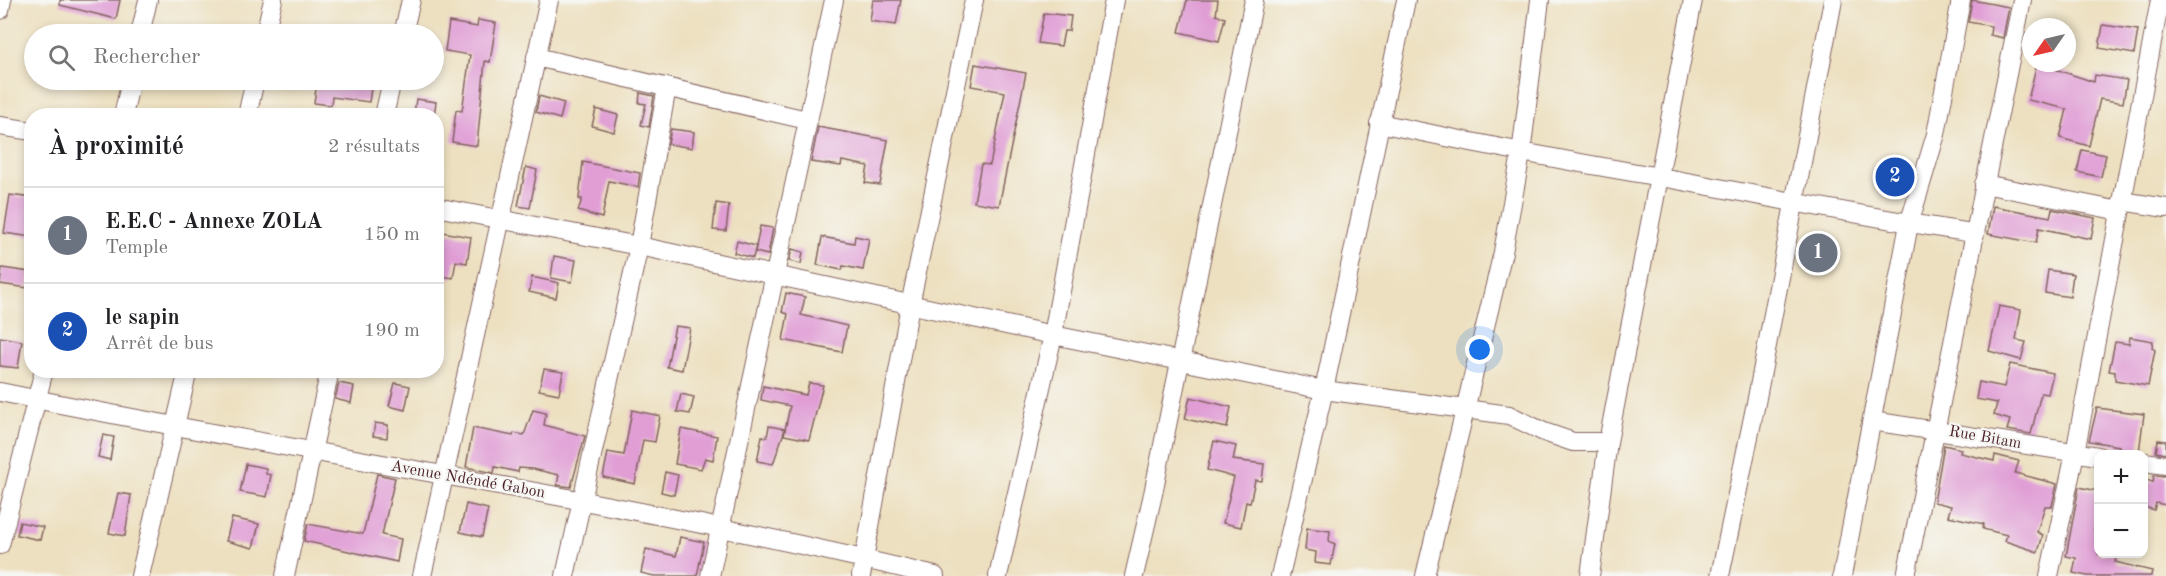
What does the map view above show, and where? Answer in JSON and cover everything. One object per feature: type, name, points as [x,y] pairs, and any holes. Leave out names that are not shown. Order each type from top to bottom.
[{"type":"street","points":[[0,10],[2,0]]},
{"type":"street","points":[[142,24],[148,0]]},
{"type":"street","points":[[267,24],[273,0]]},
{"type":"street","points":[[405,24],[411,0]]},
{"type":"street","points":[[422,576],[498,220],[549,0]]},
{"type":"street","points":[[710,576],[834,0]]},
{"type":"street","points":[[863,567],[910,305],[974,0]]},
{"type":"street","points":[[998,576],[1053,335],[1114,0]]},
{"type":"street","points":[[1134,576],[1254,0]]},
{"type":"street","points":[[1280,576],[1324,390],[1378,123],[1394,63],[1406,0]]},
{"type":"street","points":[[1425,576],[1503,252],[1521,154],[1540,0]]},
{"type":"street","points":[[1590,576],[1608,442],[1661,177],[1693,0]]},
{"type":"street","points":[[1720,576],[1756,403],[1792,204],[1833,0]]},
{"type":"street","points":[[1842,576],[1909,224],[1936,134],[1961,0]]},
{"type":"street","points":[[1906,576],[2022,0]]},
{"type":"street","points":[[2049,576],[2075,453],[2160,0]]},
{"type":"street","points":[[536,57],[807,120]]},
{"type":"street","points":[[565,576],[639,246],[667,87]]},
{"type":"street","points":[[125,108],[128,90]]},
{"type":"street","points":[[249,108],[253,90]]},
{"type":"street","points":[[386,108],[390,90]]},
{"type":"street","points":[[1378,123],[1521,154],[1661,177],[1792,204],[1974,233]]},
{"type":"street","points":[[0,126],[24,130]]},
{"type":"street","points":[[1984,184],[2121,206],[2166,208]]},
{"type":"street","points":[[444,209],[639,246],[910,305],[1324,390],[1509,415],[1544,432],[1573,442],[1608,442]]},
{"type":"street","points":[[0,545],[42,378]]},
{"type":"street","points":[[140,576],[186,378]]},
{"type":"street","points":[[285,576],[328,378]]},
{"type":"street","name":"Avenue Ndéndé Gabon","points":[[0,392],[720,527],[863,567],[935,576]]},
{"type":"street","name":"Rue Bitam","points":[[1872,421],[2094,455]]},
{"type":"street","points":[[2148,463],[2166,465]]},
{"type":"building","points":[[60,0],[120,0],[116,19],[60,5]]},
{"type":"building","points":[[873,0],[901,0],[896,25],[870,21]]},
{"type":"building","points":[[1187,0],[1218,0],[1216,15],[1225,18],[1219,41],[1179,32]]},
{"type":"building","points":[[1972,0],[2009,7],[2003,38],[1990,35],[1991,26],[1968,22]]},
{"type":"building","points":[[1044,13],[1071,16],[1069,31],[1064,31],[1061,46],[1038,43]]},
{"type":"building","points":[[478,20],[496,23],[490,62],[485,61],[477,146],[452,142],[456,110],[462,111],[470,55],[445,51],[449,22],[477,27]]},
{"type":"building","points":[[2103,25],[2138,30],[2134,54],[2099,48]]},
{"type":"building","points":[[975,64],[1026,73],[999,206],[974,202],[981,164],[990,165],[1005,92],[971,86]]},
{"type":"building","points":[[2035,72],[2064,72],[2094,82],[2095,75],[2127,80],[2123,103],[2100,99],[2089,146],[2060,138],[2067,109],[2028,100]]},
{"type":"building","points":[[316,90],[371,90],[369,102],[332,97],[331,105],[314,103]]},
{"type":"building","points":[[640,93],[654,96],[649,127],[641,125],[646,104],[639,103]]},
{"type":"building","points":[[539,96],[564,103],[560,119],[536,112]]},
{"type":"building","points":[[416,99],[436,102],[435,108],[415,108]]},
{"type":"building","points":[[596,109],[618,115],[614,132],[592,126]]},
{"type":"building","points":[[818,127],[888,140],[880,185],[865,183],[868,166],[842,161],[841,166],[811,162]]},
{"type":"building","points":[[671,129],[694,132],[692,148],[668,144]]},
{"type":"building","points":[[2082,150],[2106,155],[2101,177],[2077,172]]},
{"type":"building","points":[[583,162],[640,173],[638,187],[609,181],[602,218],[578,211],[582,199],[579,199]]},
{"type":"building","points":[[526,167],[537,170],[530,208],[518,206]]},
{"type":"building","points":[[10,195],[24,197],[24,236],[4,233]]},
{"type":"building","points":[[716,203],[729,205],[726,231],[713,230]]},
{"type":"building","points":[[1993,206],[2050,217],[2052,209],[2095,218],[2091,239],[2039,228],[2036,243],[1988,234]]},
{"type":"building","points":[[760,226],[773,228],[768,255],[755,252]]},
{"type":"building","points":[[444,232],[471,237],[467,263],[456,261],[453,278],[444,276]]},
{"type":"building","points":[[855,236],[869,239],[863,270],[843,266],[842,270],[817,265],[822,237],[854,243]]},
{"type":"building","points":[[737,241],[756,246],[753,258],[734,253]]},
{"type":"building","points":[[792,249],[803,252],[801,264],[789,261]]},
{"type":"building","points":[[554,256],[576,260],[572,282],[551,278]]},
{"type":"building","points":[[2,268],[24,271],[24,287],[0,284]]},
{"type":"building","points":[[2048,270],[2073,274],[2070,297],[2045,293]]},
{"type":"building","points":[[532,277],[559,283],[556,298],[529,292]]},
{"type":"building","points":[[786,293],[805,297],[801,315],[847,326],[842,352],[783,340],[788,314],[782,312]]},
{"type":"building","points":[[1999,306],[2021,310],[2016,340],[2026,342],[2021,360],[1989,351]]},
{"type":"building","points":[[675,326],[690,328],[682,370],[667,367]]},
{"type":"building","points":[[0,337],[22,341],[18,368],[0,366]]},
{"type":"building","points":[[2130,337],[2153,341],[2152,348],[2155,350],[2148,386],[2115,380],[2115,372],[2109,371],[2115,342],[2129,344]]},
{"type":"building","points":[[2010,364],[2053,373],[2048,394],[2041,393],[2031,434],[2007,430],[2010,420],[1994,415],[1997,403],[1976,399],[1979,382],[2004,387]]},
{"type":"building","points":[[544,369],[563,372],[559,394],[539,390]]},
{"type":"building","points":[[339,383],[354,386],[351,403],[335,399]]},
{"type":"building","points":[[395,383],[410,386],[405,410],[389,406]]},
{"type":"building","points":[[809,383],[823,385],[809,440],[784,435],[790,406],[761,400],[763,386],[806,395]]},
{"type":"building","points":[[681,394],[694,397],[690,414],[677,412]]},
{"type":"building","points":[[1190,397],[1231,407],[1227,428],[1185,419]]},
{"type":"building","points":[[2097,408],[2144,414],[2139,450],[2119,450],[2119,446],[2089,441]]},
{"type":"building","points":[[533,410],[546,413],[544,425],[585,436],[571,487],[557,485],[559,475],[533,469],[519,468],[518,472],[495,467],[494,473],[466,467],[473,428],[513,436],[514,433],[524,435]]},
{"type":"building","points":[[632,410],[660,416],[655,442],[643,440],[635,484],[603,477],[608,452],[624,455]]},
{"type":"building","points":[[375,423],[388,425],[387,438],[373,436]]},
{"type":"building","points":[[769,426],[785,429],[773,464],[757,461],[762,436],[767,437]]},
{"type":"building","points":[[681,429],[717,436],[713,460],[705,458],[701,469],[675,464]]},
{"type":"building","points":[[103,435],[114,437],[110,460],[98,457]]},
{"type":"building","points":[[2158,440],[2166,441],[2166,454],[2156,452]]},
{"type":"building","points":[[1214,441],[1236,446],[1233,460],[1264,464],[1262,481],[1255,480],[1250,503],[1246,502],[1241,527],[1223,523],[1234,477],[1207,470]]},
{"type":"building","points":[[1944,445],[1961,449],[1960,453],[1994,461],[1995,455],[2019,461],[2015,473],[2057,484],[2052,506],[2045,506],[2037,532],[2043,535],[2038,552],[2005,541],[2007,535],[1983,529],[1984,524],[1948,516],[1951,506],[1934,502]]},
{"type":"building","points":[[246,464],[266,468],[266,474],[271,475],[267,497],[240,492]]},
{"type":"building","points":[[665,472],[678,475],[674,495],[661,492]]},
{"type":"building","points":[[377,474],[395,478],[382,535],[401,539],[397,562],[304,541],[308,524],[363,534]]},
{"type":"building","points":[[2154,475],[2166,476],[2166,505],[2156,503],[2154,510],[2148,508],[2148,480],[2153,482]]},
{"type":"building","points":[[2079,487],[2094,490],[2094,558],[2116,558],[2115,562],[2152,571],[2151,576],[2087,576],[2073,573],[2076,558],[2066,556]]},
{"type":"building","points":[[118,493],[131,495],[125,536],[109,533]]},
{"type":"building","points":[[466,504],[488,509],[482,537],[460,532]]},
{"type":"building","points":[[232,518],[259,524],[253,548],[226,541]]},
{"type":"building","points":[[20,522],[43,527],[40,540],[17,535]]},
{"type":"building","points":[[1307,528],[1330,531],[1329,541],[1335,544],[1331,565],[1315,563],[1316,552],[1305,550]]},
{"type":"building","points":[[680,537],[704,542],[697,576],[654,576],[641,573],[646,549],[676,556]]},
{"type":"place","name":"le sapin","points":[[1895,177]]},
{"type":"place","name":"E.E.C - Annexe ZOLA","points":[[1818,253]]}]
